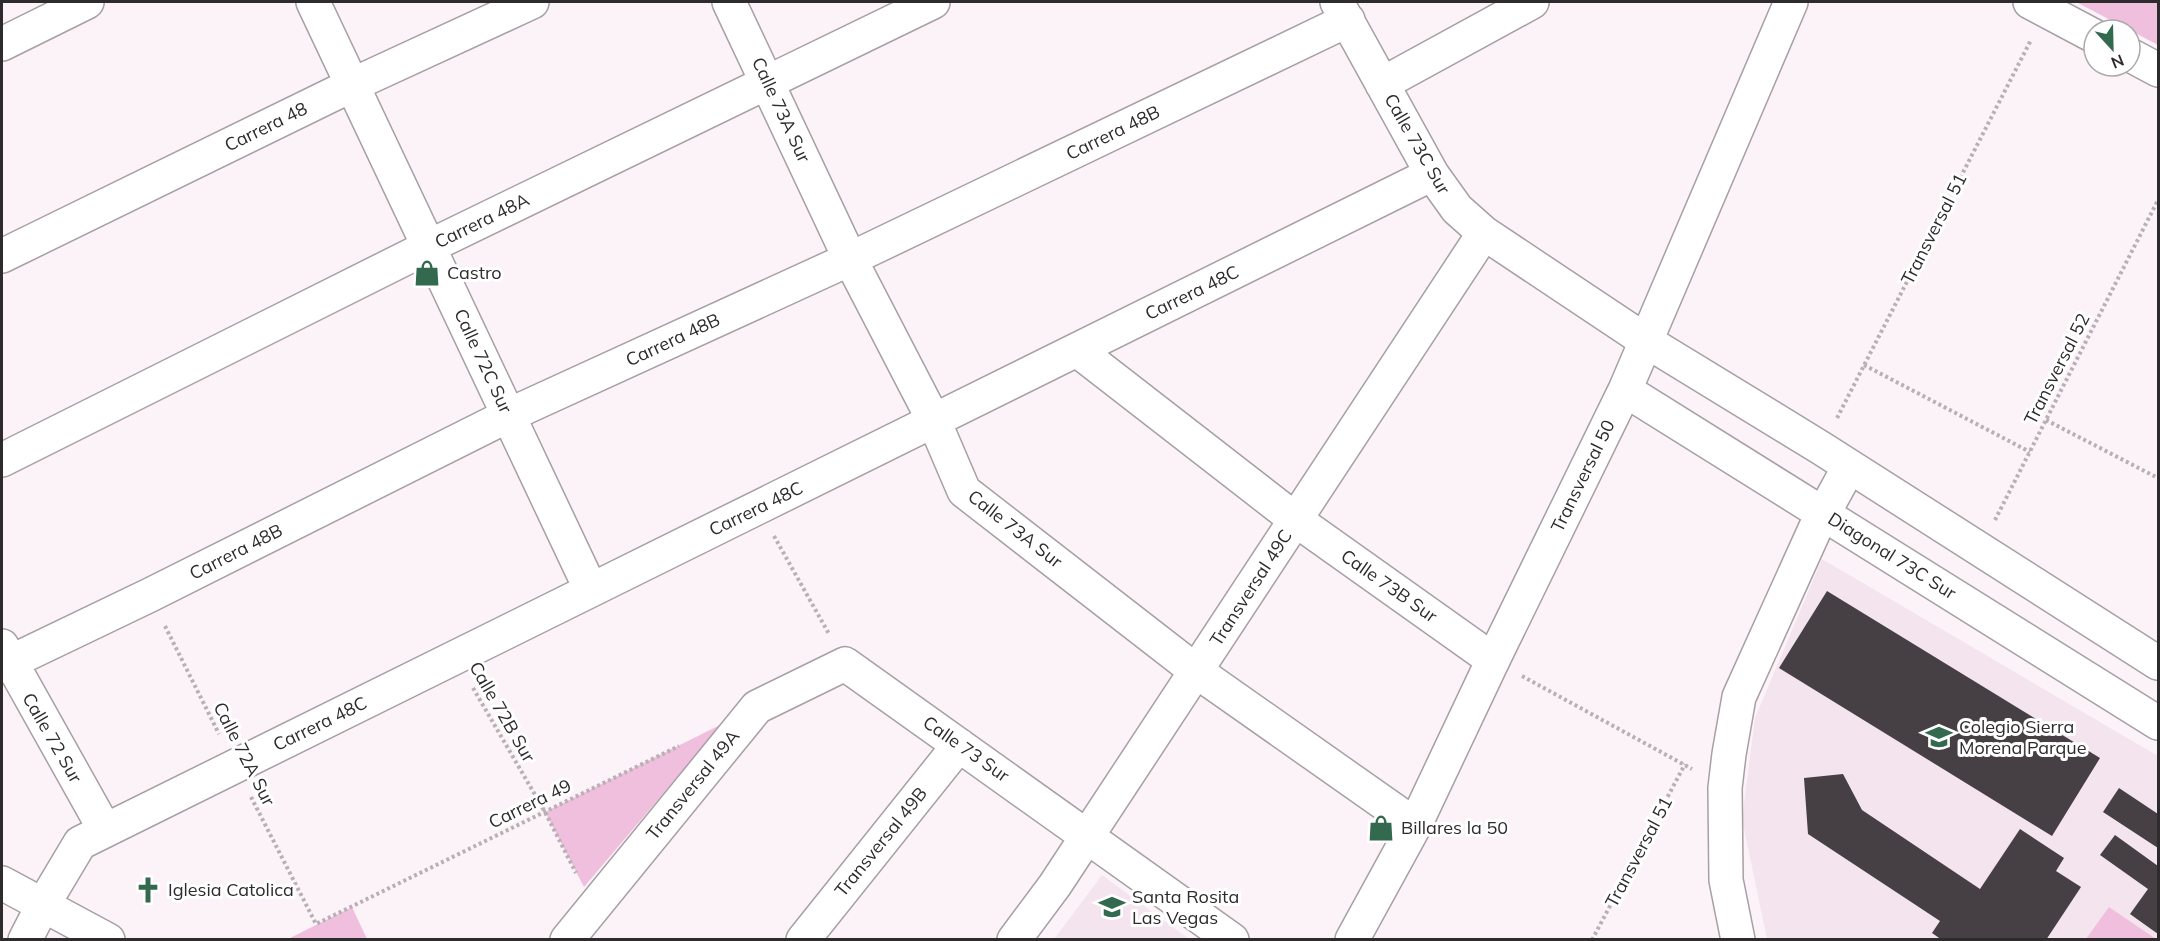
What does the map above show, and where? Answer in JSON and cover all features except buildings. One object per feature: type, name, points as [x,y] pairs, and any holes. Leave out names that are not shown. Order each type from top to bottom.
[{"type":"street","points":[[2,44],[87,2]]},
{"type":"street","name":"Calle 72C Sur","points":[[313,2],[591,590]]},
{"type":"street","name":"Carrera 48","points":[[2,256],[352,85],[532,2]]},
{"type":"street","name":"Calle 73A Sur","points":[[729,2],[850,259],[934,421],[964,490],[1196,671],[1415,825]]},
{"type":"street","name":"Carrera 48A","points":[[2,460],[430,246],[933,2]]},
{"type":"street","points":[[1382,84],[1532,2]]},
{"type":"street","name":"Transversal 50","points":[[1352,939],[1415,825],[1625,390],[1791,2]]},
{"type":"street","points":[[2038,6],[2082,30]]},
{"type":"street","name":"Calle 73C Sur","points":[[1342,11],[1432,174],[1457,209],[1484,233],[1646,341]]},
{"type":"street","name":"Carrera 48B","points":[[4,658],[150,595],[509,415],[850,259],[1342,11]]},
{"type":"street","points":[[2142,61],[2158,70]]},
{"type":"street","name":"Carrera 48C","points":[[92,836],[1432,174]]},
{"type":"street","name":"Transversal 49C","points":[[1014,939],[1055,885],[1484,233]]},
{"type":"street","points":[[1646,341],[1821,448],[2158,663]]},
{"type":"street","name":"Calle 73B Sur","points":[[1077,350],[1296,520],[1493,660]]},
{"type":"street","name":"Diagonal 73C Sur","points":[[1625,390],[2158,723]]},
{"type":"street","points":[[1738,939],[1726,880],[1725,788],[1739,697],[1823,512],[1849,467]]},
{"type":"street","name":"Calle 72 Sur","points":[[4,658],[92,836]]},
{"type":"street","name":"Calle 73 Sur","points":[[845,664],[1232,939]]},
{"type":"street","name":"Transversal 49A","points":[[567,939],[756,707],[845,664]]},
{"type":"street","name":"Transversal 49B","points":[[803,939],[959,745]]},
{"type":"street","points":[[25,939],[43,905],[92,836]]},
{"type":"street","points":[[2,883],[108,939]]},
{"type":"path","name":"Transversal 51","points":[[1821,448],[1864,365],[2038,6]]},
{"type":"path","name":"Transversal 52","points":[[1980,550],[2158,200]]},
{"type":"path","points":[[1864,365],[2030,452]]},
{"type":"path","points":[[2046,420],[2158,478]]},
{"type":"path","points":[[758,508],[845,664]]},
{"type":"path","name":"Calle 72A Sur","points":[[150,595],[316,924]]},
{"type":"path","name":"Calle 72B Sur","points":[[455,657],[545,812],[594,908]]},
{"type":"path","points":[[1493,660],[1725,788]]},
{"type":"path","name":"Carrera 49","points":[[316,924],[681,745]]},
{"type":"path","name":"Transversal 51","points":[[1593,939],[1685,764]]},
{"type":"shaded area","points":[[2076,2],[2158,2],[2158,45],[2142,37],[2142,18],[2107,18]]},
{"type":"shaded area","name":"Colegio Sierra Morena Parque","points":[[1822,559],[2158,756],[2158,939],[1767,939],[1742,819],[1755,718]]},
{"type":"shaded area","points":[[722,724],[584,887],[545,812]]},
{"type":"shaded area","name":"Santa Rosita Las Vegas","points":[[1102,875],[1189,939],[1054,939]]},
{"type":"shaded area","points":[[352,907],[367,939],[288,939]]},
{"type":"shaded area","points":[[2109,907],[2156,939],[2086,939]]},
{"type":"place","name":"Castro","points":[[427,273]]},
{"type":"place","name":"Colegio Sierra Morena Parque","points":[[1939,737]]},
{"type":"place","name":"Billares la 50","points":[[1381,828]]},
{"type":"place","name":"Iglesia Catolica","points":[[148,890]]},
{"type":"place","name":"Santa Rosita Las Vegas","points":[[1112,907]]}]
